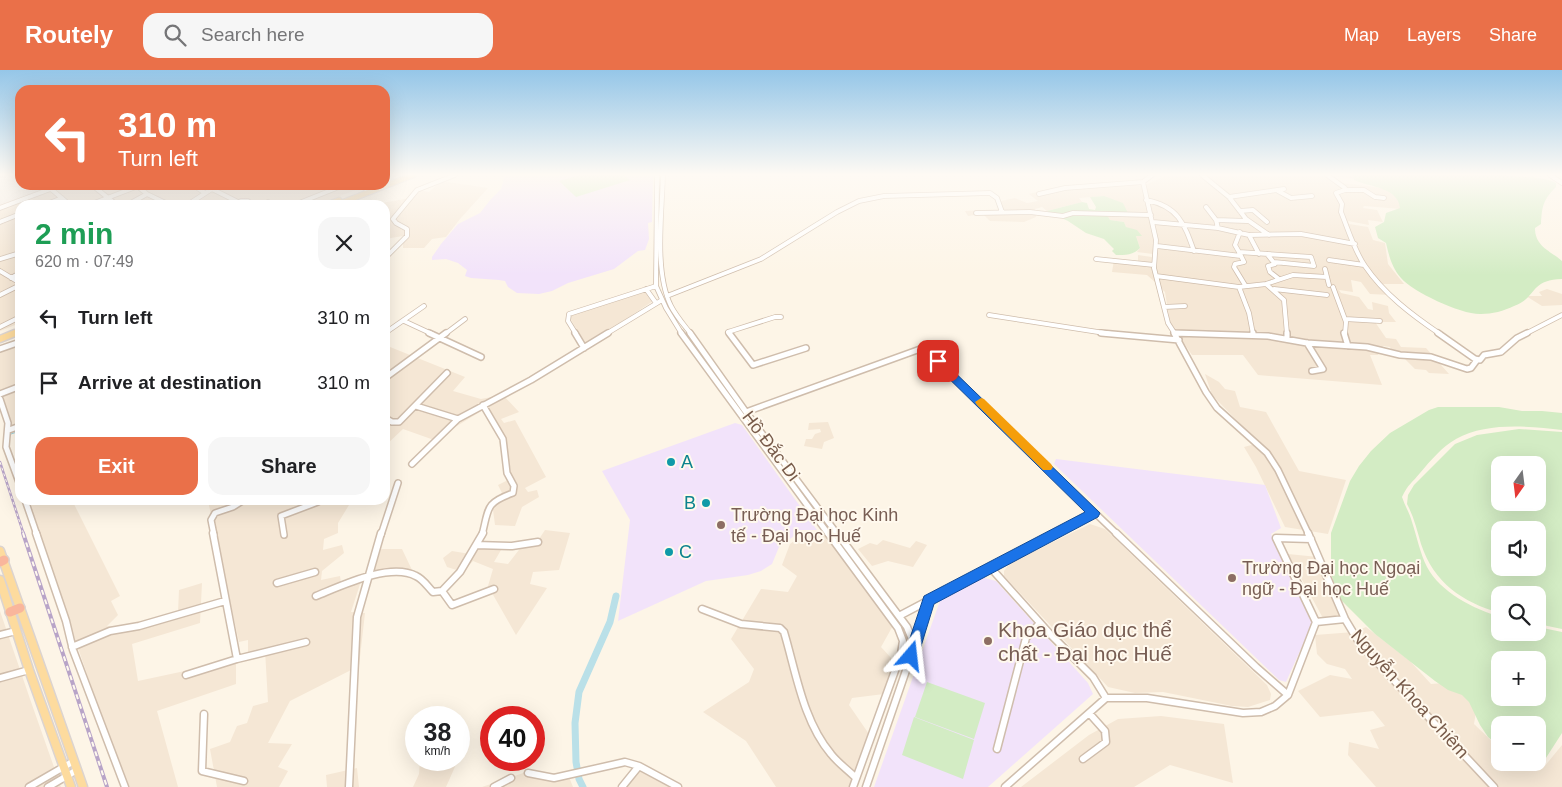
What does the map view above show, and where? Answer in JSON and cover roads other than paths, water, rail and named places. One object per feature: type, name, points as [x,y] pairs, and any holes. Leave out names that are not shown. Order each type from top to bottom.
[{"type":"highway","points":[[10,612],[20,608]]},
{"type":"main road","points":[[0,339],[15,330]]},
{"type":"main road","points":[[0,334],[15,332]]},
{"type":"main road","points":[[0,551],[83,787]]},
{"type":"main road","points":[[0,580],[29,670],[71,787]]},
{"type":"street","points":[[390,253],[401,244],[408,233],[406,229],[396,224],[393,219],[401,208]]},
{"type":"street","name":"Hồ Đắc Di","points":[[656,208],[655,263],[659,302],[898,628],[903,641]]},
{"type":"street","name":"Hồ Đắc Di","points":[[662,208],[660,262],[663,284],[676,313],[746,412],[908,627],[912,639]]},
{"type":"street","points":[[667,296],[761,259],[844,208]]},
{"type":"street","name":"Nguyễn Khoa Chiêm","points":[[1149,208],[1153,222],[1156,246],[1154,265],[1168,323],[1206,392],[1217,408],[1267,453],[1278,470],[1311,539],[1345,619],[1365,649],[1494,787]]},
{"type":"street","points":[[1170,208],[1178,214],[1194,251]]},
{"type":"street","points":[[1207,208],[1216,220],[1218,228]]},
{"type":"street","points":[[1238,208],[1249,221],[1262,228],[1269,235]]},
{"type":"street","points":[[1341,208],[1364,265],[1384,289],[1410,313],[1477,360]]},
{"type":"street","points":[[1240,211],[1253,210],[1267,222]]},
{"type":"street","points":[[976,213],[1030,212],[1063,216],[1073,213],[1151,215]]},
{"type":"street","points":[[0,222],[15,216]]},
{"type":"street","points":[[1216,220],[1249,221]]},
{"type":"street","points":[[1153,222],[1218,228],[1249,234],[1301,234],[1356,244]]},
{"type":"street","points":[[1240,232],[1235,245],[1244,262],[1235,264],[1234,267],[1244,285]]},
{"type":"street","points":[[1249,234],[1259,254]]},
{"type":"street","points":[[1156,246],[1194,251],[1267,254],[1311,257],[1314,266],[1274,262],[1267,254]]},
{"type":"street","points":[[0,259],[15,254]]},
{"type":"street","points":[[1096,259],[1154,265]]},
{"type":"street","points":[[1329,260],[1364,265]]},
{"type":"street","points":[[1274,262],[1274,265],[1267,267],[1272,275],[1279,278]]},
{"type":"street","points":[[1325,269],[1346,319],[1347,326],[1344,332],[1348,346]]},
{"type":"street","points":[[0,271],[15,281]]},
{"type":"street","points":[[1156,276],[1239,287],[1266,284],[1279,278],[1296,274],[1327,277]]},
{"type":"street","points":[[11,278],[15,276]]},
{"type":"street","points":[[1266,284],[1274,289],[1284,300],[1287,338]]},
{"type":"street","points":[[0,294],[15,286]]},
{"type":"street","points":[[584,348],[568,321],[569,314],[656,286]]},
{"type":"street","points":[[1239,287],[1249,313],[1253,335]]},
{"type":"street","points":[[412,464],[458,419],[483,404],[532,380],[659,302],[646,289]]},
{"type":"street","points":[[1274,289],[1326,295]]},
{"type":"street","points":[[390,330],[424,306]]},
{"type":"street","points":[[1164,307],[1185,306]]},
{"type":"street","points":[[1174,333],[1253,335],[1373,348],[1400,355],[1431,357],[1467,369],[1471,368],[1484,355],[1501,352],[1517,338],[1562,314]]},
{"type":"street","points":[[989,315],[1074,330],[1142,338],[1179,340]]},
{"type":"street","points":[[781,317],[774,317],[728,332],[753,365],[806,348]]},
{"type":"street","points":[[390,374],[465,319]]},
{"type":"street","points":[[1346,319],[1380,321]]},
{"type":"street","points":[[0,327],[15,320]]},
{"type":"street","points":[[404,320],[481,358]]},
{"type":"street","points":[[1307,342],[1323,369],[1312,371]]},
{"type":"street","points":[[0,349],[15,344]]},
{"type":"street","points":[[746,412],[923,348],[1094,513],[1288,695]]},
{"type":"street","points":[[390,421],[400,422],[447,373]]},
{"type":"street","points":[[0,394],[15,388]]},
{"type":"street","points":[[0,399],[6,416],[8,431],[5,441],[15,470]]},
{"type":"street","points":[[316,596],[369,575],[408,574],[416,576],[433,592],[442,591],[460,572],[482,536],[489,506],[513,493],[514,486],[507,472],[503,438],[483,404]]},
{"type":"street","points":[[416,406],[458,419]]},
{"type":"street","points":[[8,431],[15,428]]},
{"type":"street","points":[[349,787],[357,617],[386,516],[398,483]]},
{"type":"street","points":[[27,505],[66,622],[72,647],[125,787]]},
{"type":"street","points":[[236,505],[215,513],[211,520],[237,659]]},
{"type":"street","points":[[284,535],[281,516],[310,505]]},
{"type":"street","points":[[899,616],[1094,513]]},
{"type":"street","points":[[818,519],[825,516]]},
{"type":"street","points":[[1005,787],[1106,698],[1147,698],[1243,713],[1260,712],[1275,706],[1288,695],[1316,622],[1276,538],[1311,539]]},
{"type":"street","points":[[476,545],[505,546],[538,542]]},
{"type":"street","points":[[990,567],[1093,678],[1106,698]]},
{"type":"street","points":[[277,583],[315,572]]},
{"type":"street","points":[[442,591],[452,605],[494,590]]},
{"type":"street","points":[[879,602],[886,598]]},
{"type":"street","points":[[866,787],[929,600]]},
{"type":"street","points":[[72,647],[110,630],[139,626],[225,601]]},
{"type":"street","points":[[702,609],[741,624],[780,628],[784,632],[804,701],[815,730],[831,754],[856,778]]},
{"type":"street","points":[[1316,622],[1345,619]]},
{"type":"street","points":[[997,749],[1026,638],[1040,623]]},
{"type":"street","points":[[0,635],[16,631]]},
{"type":"street","points":[[853,787],[901,654],[903,641],[912,639],[911,656]]},
{"type":"street","points":[[186,675],[237,659],[306,642]]},
{"type":"street","points":[[0,678],[29,670]]},
{"type":"street","points":[[1083,759],[1106,742],[1105,731],[1089,713]]},
{"type":"street","points":[[204,714],[202,771],[244,781]]},
{"type":"street","points":[[29,787],[74,760]]},
{"type":"street","points":[[528,773],[550,778],[562,777],[625,762],[639,766],[678,787]]},
{"type":"street","points":[[622,787],[639,766]]},
{"type":"street","points":[[48,787],[77,770]]},
{"type":"street","points":[[494,787],[511,778]]},
{"type":"waterway","points":[[8,435],[15,433]]},
{"type":"waterway","points":[[583,787],[579,779],[576,762],[575,723],[579,692],[610,622],[616,596]]},
{"type":"railway","points":[[0,462],[24,535]]},
{"type":"railway","points":[[23,533],[107,787]]},
{"type":"place","name":"A","points":[[671,462]]},
{"type":"place","name":"B","points":[[706,503]]},
{"type":"place","name":"Trường Đại học Kinh tế - Đại học Huế","points":[[721,525]]},
{"type":"place","name":"C","points":[[669,552]]},
{"type":"place","name":"Trường Đại học Ngoại ngữ - Đại học Huế","points":[[1232,578]]},
{"type":"place","name":"Khoa Giáo dục thể chất - Đại học Huế","points":[[988,641]]}]
